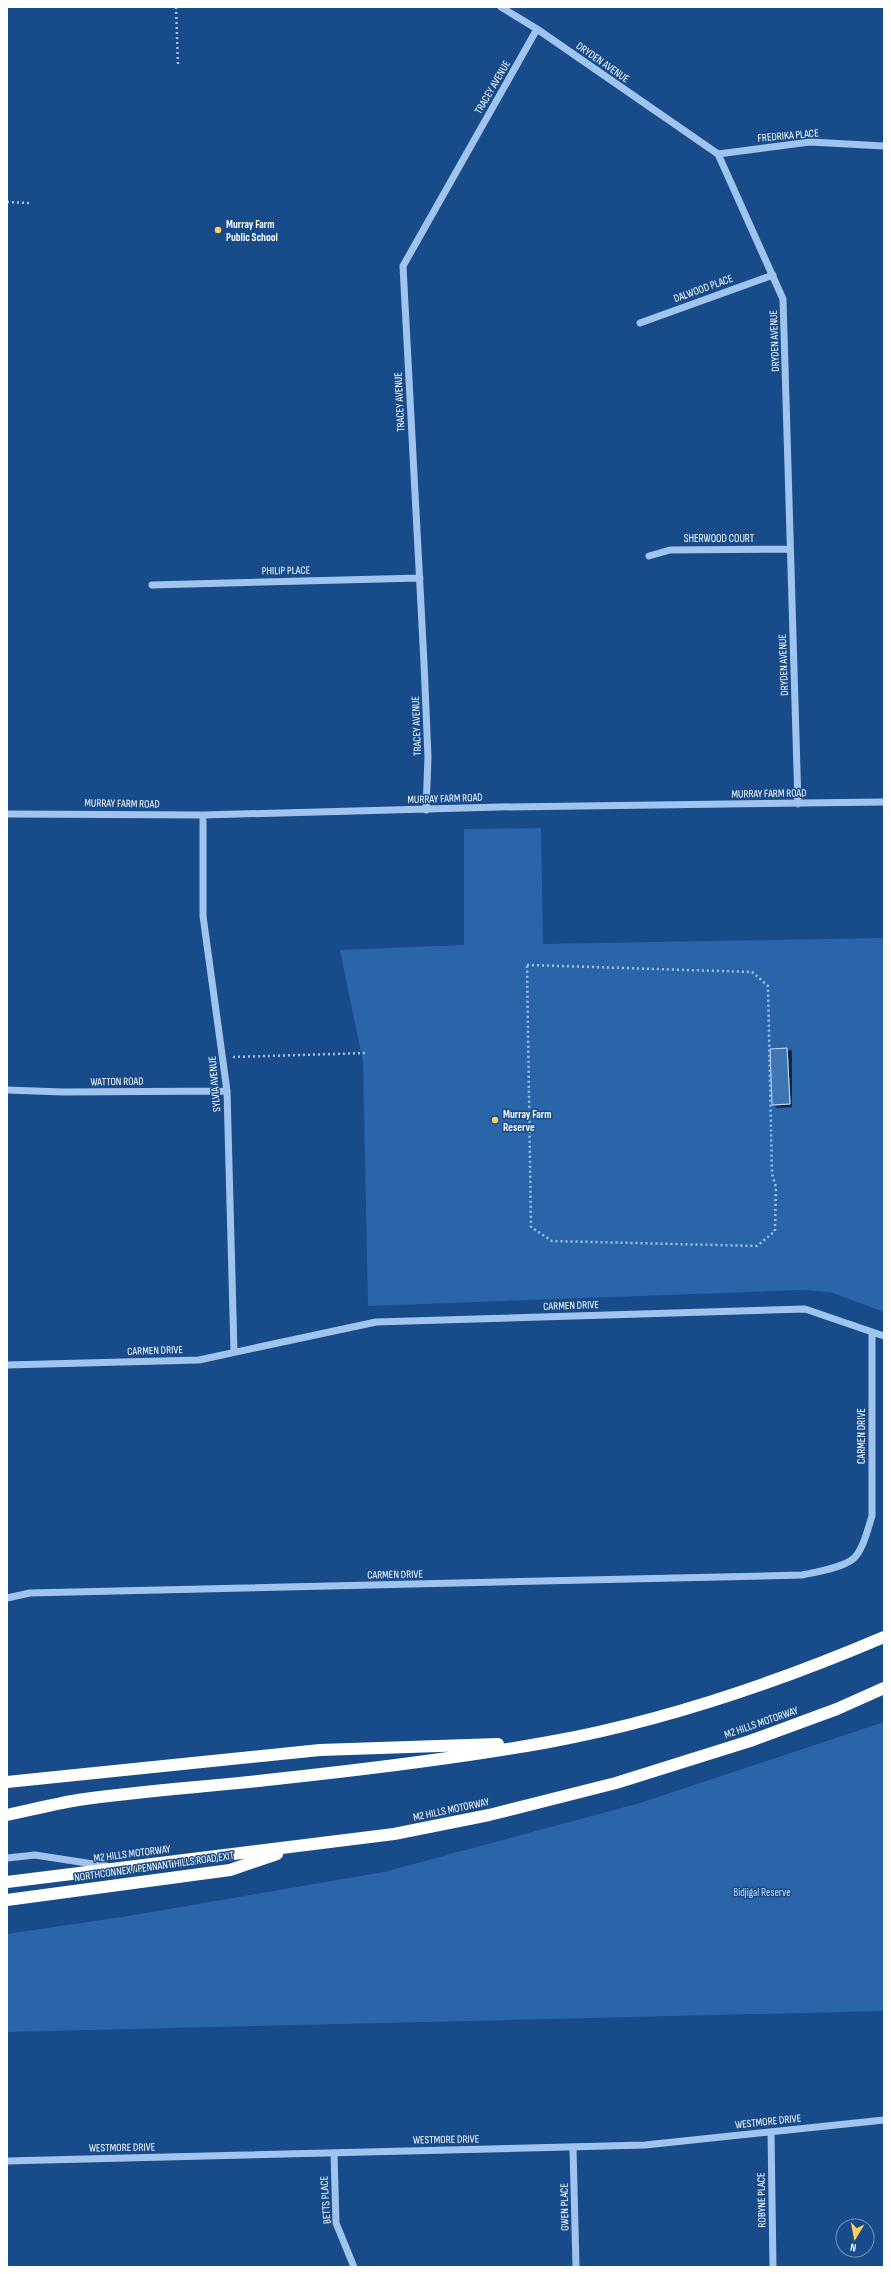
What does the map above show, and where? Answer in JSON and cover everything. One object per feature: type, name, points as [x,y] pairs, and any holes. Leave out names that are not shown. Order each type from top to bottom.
[{"type":"highway","points":[[7,1816],[78,1800],[344,1772],[550,1742],[645,1721],[729,1697],[803,1671],[884,1637]]},
{"type":"highway","name":"M2 HILLS MOTORWAY","points":[[7,1882],[394,1834],[489,1814],[616,1783],[750,1741],[837,1709],[884,1688]]},
{"type":"highway","points":[[7,1782],[320,1750],[550,1742]]},
{"type":"highway","name":"NORTHCONNEX / PENNANT HILLS ROAD EXIT","points":[[7,1900],[230,1870],[301,1846]]},
{"type":"street","name":"DRYDEN AVENUE","points":[[506,8],[718,154],[783,299],[798,804]]},
{"type":"street","name":"TRACEY AVENUE","points":[[426,810],[428,757],[403,266],[537,29]]},
{"type":"street","name":"FREDRIKA PLACE","points":[[718,154],[810,142],[884,146]]},
{"type":"street","name":"DALWOOD PLACE","points":[[640,323],[773,275]]},
{"type":"street","name":"SHERWOOD COURT","points":[[649,556],[670,550],[790,549]]},
{"type":"street","name":"PHILIP PLACE","points":[[152,585],[420,578]]},
{"type":"street","name":"MURRAY FARM ROAD","points":[[7,814],[203,815],[884,802]]},
{"type":"street","name":"SYLVIA AVENUE","points":[[203,815],[203,916],[227,1091],[234,1352]]},
{"type":"street","name":"WATTON ROAD","points":[[7,1090],[63,1092],[227,1091]]},
{"type":"street","name":"CARMEN DRIVE","points":[[7,1365],[199,1360],[376,1322],[805,1309],[872,1332],[872,1516],[865,1539],[853,1559],[829,1569],[802,1575],[30,1594],[7,1598]]},
{"type":"street","points":[[872,1332],[884,1336]]},
{"type":"street","points":[[7,1858],[35,1855],[114,1868]]},
{"type":"street","name":"WESTMORE DRIVE","points":[[7,2161],[645,2145],[884,2120]]},
{"type":"street","name":"ROBYNE PLACE","points":[[771,2132],[773,2267]]},
{"type":"street","name":"GWEN PLACE","points":[[573,2147],[576,2267]]},
{"type":"street","name":"BETTS PLACE","points":[[334,2153],[336,2223],[354,2267]]},
{"type":"path","points":[[176,7],[178,64]]},
{"type":"path","points":[[7,202],[29,203]]},
{"type":"path","points":[[527,965],[752,972],[768,986],[772,1174],[776,1187],[775,1231],[757,1246],[552,1241],[531,1227],[527,965]]},
{"type":"path","points":[[223,1058],[366,1053]]},
{"type":"green space","points":[[541,828],[543,944],[884,938],[884,1312],[830,1292],[802,1290],[368,1306],[363,1062],[340,950],[464,945],[464,829]]},
{"type":"green space","name":"Bidjigal Reserve","points":[[884,1722],[884,2011],[7,2032],[7,1934],[128,1916],[384,1872],[640,1803]]},
{"type":"building","points":[[787,1048],[790,1104],[772,1105],[770,1049]]},
{"type":"place","name":"Murray Farm Public School","points":[[218,230]]},
{"type":"place","name":"Murray Farm Reserve","points":[[495,1120]]}]
